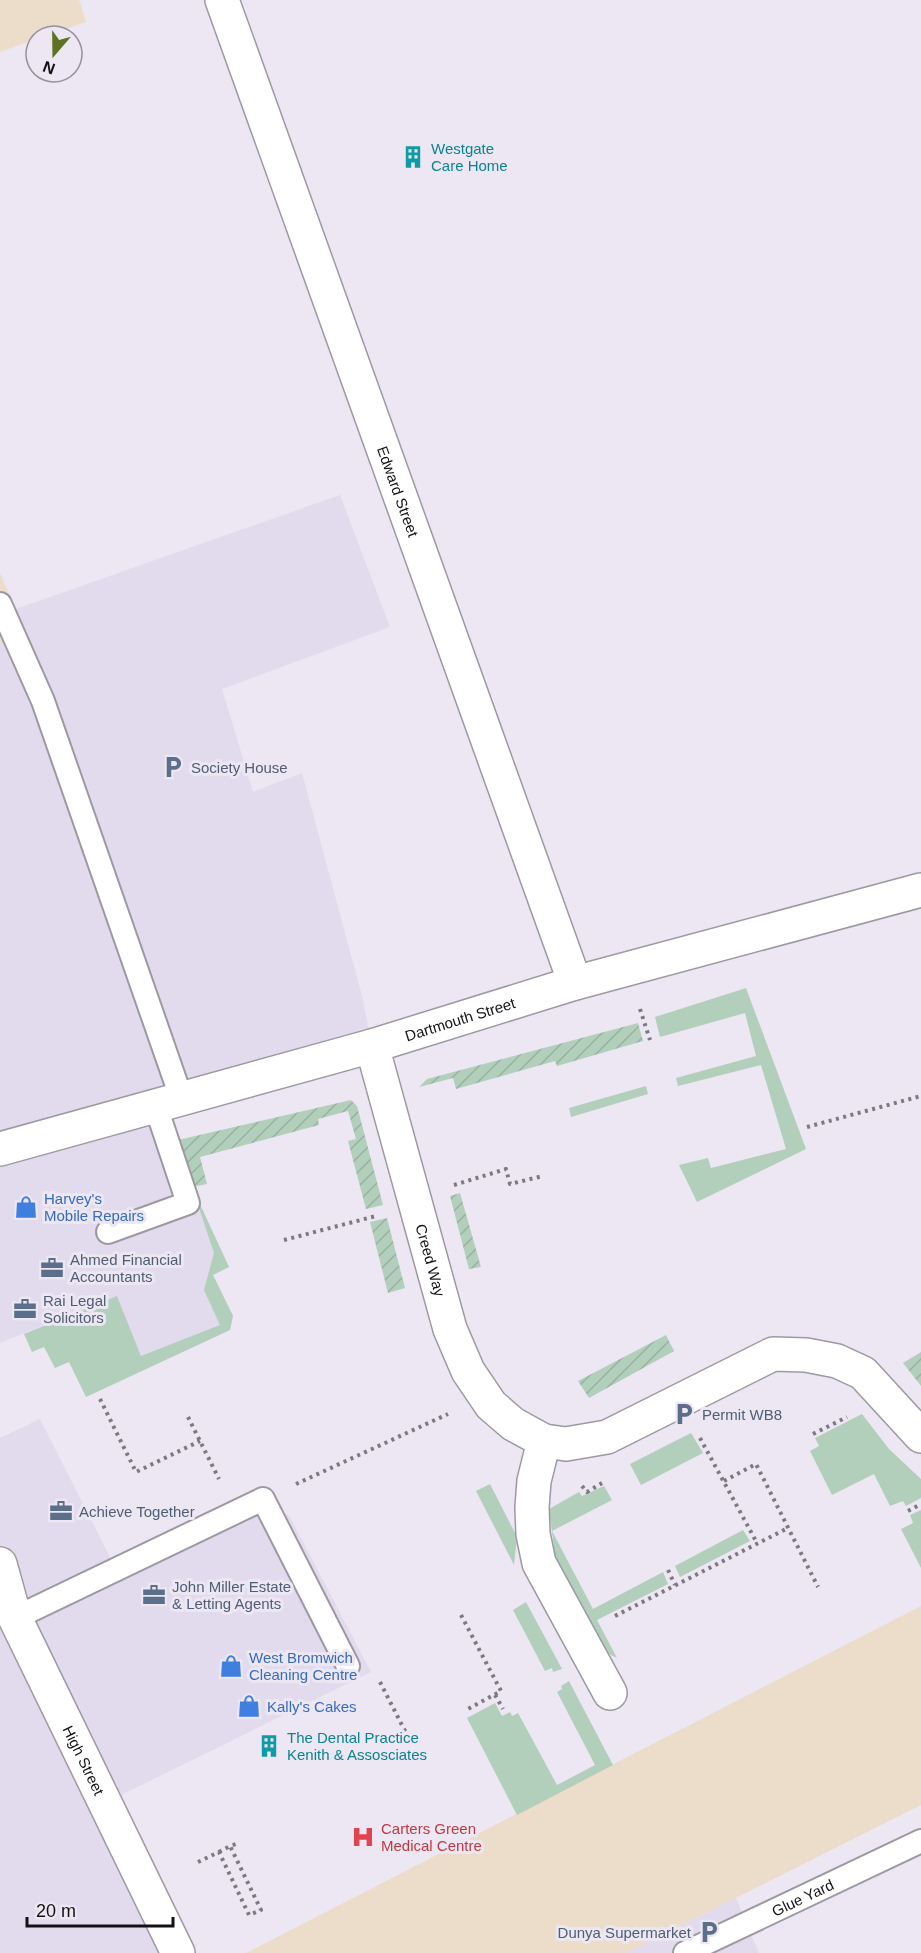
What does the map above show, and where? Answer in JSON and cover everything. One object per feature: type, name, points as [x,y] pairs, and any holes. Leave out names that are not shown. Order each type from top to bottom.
[{"type":"street","name":"Edward Street","points":[[222,0],[575,983]]},
{"type":"street","name":"Dartmouth Street","points":[[0,1149],[372,1046],[575,983],[921,890]]},
{"type":"street","name":"Creed Way","points":[[372,1046],[450,1329],[468,1371],[491,1405],[513,1424],[544,1441],[567,1444],[607,1437],[773,1354],[806,1354],[837,1361],[863,1373],[921,1436]]},
{"type":"street","points":[[544,1441],[534,1481],[532,1507],[533,1534],[539,1563],[610,1693]]},
{"type":"street","name":"High Street","points":[[0,1564],[8,1622],[178,1953]]},
{"type":"lane","points":[[0,604],[43,701],[169,1103],[188,1203],[108,1232]]},
{"type":"lane","points":[[8,1622],[263,1499],[348,1666]]},
{"type":"lane","name":"Glue Yard","points":[[685,1953],[921,1841]]},
{"type":"path","points":[[640,1006],[650,1040]]},
{"type":"path","points":[[807,1127],[921,1096]]},
{"type":"path","points":[[448,1187],[506,1169],[510,1184],[543,1176]]},
{"type":"path","points":[[284,1240],[385,1213]]},
{"type":"path","points":[[100,1399],[136,1472],[200,1441]]},
{"type":"path","points":[[263,1499],[450,1413]]},
{"type":"path","points":[[813,1434],[854,1414]]},
{"type":"path","points":[[188,1417],[235,1512]]},
{"type":"path","points":[[699,1436],[757,1543]]},
{"type":"path","points":[[724,1481],[756,1464],[818,1587]]},
{"type":"path","points":[[908,1511],[921,1504]]},
{"type":"path","points":[[614,1616],[789,1528]]},
{"type":"path","points":[[668,1570],[675,1585]]},
{"type":"path","points":[[461,1615],[501,1691],[468,1709]]},
{"type":"path","points":[[495,1695],[503,1709]]},
{"type":"path","points":[[198,1862],[236,1844]]},
{"type":"path","points":[[219,1852],[249,1915],[261,1910],[230,1846]]},
{"type":"shaded area","points":[[0,0],[79,0],[86,22],[80,24],[24,24],[24,43],[0,52]]},
{"type":"shaded area","points":[[340,495],[390,627],[222,689],[253,792],[302,773],[362,996],[372,1046],[169,1104],[192,1187],[229,1267],[213,1275],[233,1316],[230,1330],[146,1369],[117,1296],[0,1343],[0,644],[25,632],[16,609]]},
{"type":"shaded area","points":[[0,573],[25,632],[0,644]]},
{"type":"shaded area","points":[[40,1419],[116,1569],[263,1499],[290,1517],[371,1672],[105,1803],[178,1953],[0,1953],[0,1438]]},
{"type":"shaded area","points":[[921,1606],[921,1805],[626,1953],[246,1953]]},
{"type":"shaded area","name":"Dunya Supermarket","points":[[736,1898],[759,1953],[626,1953]]},
{"type":"green space","points":[[746,988],[806,1149],[697,1202],[679,1165],[708,1158],[711,1168],[786,1149],[761,1065],[678,1086],[676,1078],[756,1056],[745,1013],[660,1037],[655,1017]]},
{"type":"green space","points":[[638,1023],[643,1041],[557,1066],[555,1061],[456,1089],[453,1078],[419,1087],[427,1079]]},
{"type":"green space","points":[[646,1086],[648,1094],[571,1117],[569,1108]]},
{"type":"green space","points":[[351,1100],[357,1106],[383,1205],[366,1209],[348,1141],[356,1139],[348,1111],[318,1119],[319,1125],[200,1157],[207,1184],[192,1187],[178,1140]]},
{"type":"green space","points":[[192,1187],[229,1267],[213,1275],[233,1316],[230,1330],[86,1397],[69,1362],[55,1368],[44,1347],[32,1352],[24,1334],[117,1296],[141,1356],[220,1325],[204,1290],[214,1253]]},
{"type":"green space","points":[[460,1193],[481,1267],[469,1269],[450,1196]]},
{"type":"green space","points":[[387,1218],[405,1288],[388,1293],[370,1222]]},
{"type":"green space","points":[[666,1335],[674,1351],[589,1398],[578,1381]]},
{"type":"green space","points":[[921,1352],[921,1386],[903,1363]]},
{"type":"green space","points":[[862,1414],[889,1449],[921,1479],[921,1498],[906,1506],[903,1501],[890,1506],[874,1474],[832,1495],[810,1451],[819,1446],[815,1438]]},
{"type":"green space","points":[[691,1433],[703,1453],[641,1485],[630,1464]]},
{"type":"green space","points":[[490,1484],[517,1537],[514,1565],[476,1491]]},
{"type":"green space","points":[[604,1486],[612,1500],[552,1531],[593,1609],[663,1572],[668,1584],[597,1620],[617,1658],[609,1654],[598,1640],[565,1580],[555,1555],[549,1509],[579,1492],[582,1496]]},
{"type":"green space","points":[[921,1510],[921,1568],[901,1529],[913,1523],[910,1515]]},
{"type":"green space","points":[[743,1530],[750,1541],[680,1577],[675,1566]]},
{"type":"green space","points":[[526,1602],[562,1669],[553,1672],[552,1668],[545,1671],[513,1610]]},
{"type":"green space","points":[[569,1681],[613,1765],[517,1815],[467,1718],[495,1703],[502,1716],[510,1712],[512,1716],[518,1713],[557,1785],[595,1765],[557,1692]]},
{"type":"place","name":"Westgate Care Home","points":[[413,157]]},
{"type":"place","name":"Society House","points":[[173,767]]},
{"type":"place","name":"Harvey's Mobile Repairs","points":[[26,1207]]},
{"type":"place","name":"Ahmed Financial Accountants","points":[[52,1268]]},
{"type":"place","name":"Rai Legal Solicitors","points":[[25,1309]]},
{"type":"place","name":"Permit WB8","points":[[684,1414]]},
{"type":"place","name":"Achieve Together","points":[[61,1511]]},
{"type":"place","name":"John Miller Estate & Letting Agents","points":[[154,1595]]},
{"type":"place","name":"West Bromwich Cleaning Centre","points":[[231,1666]]},
{"type":"place","name":"Kally's Cakes","points":[[249,1706]]},
{"type":"place","name":"The Dental Practice Kenith & Assosciates","points":[[269,1746]]},
{"type":"place","name":"Carters Green Medical Centre","points":[[363,1837]]},
{"type":"place","name":"Dunya Supermarket","points":[[709,1932]]}]
